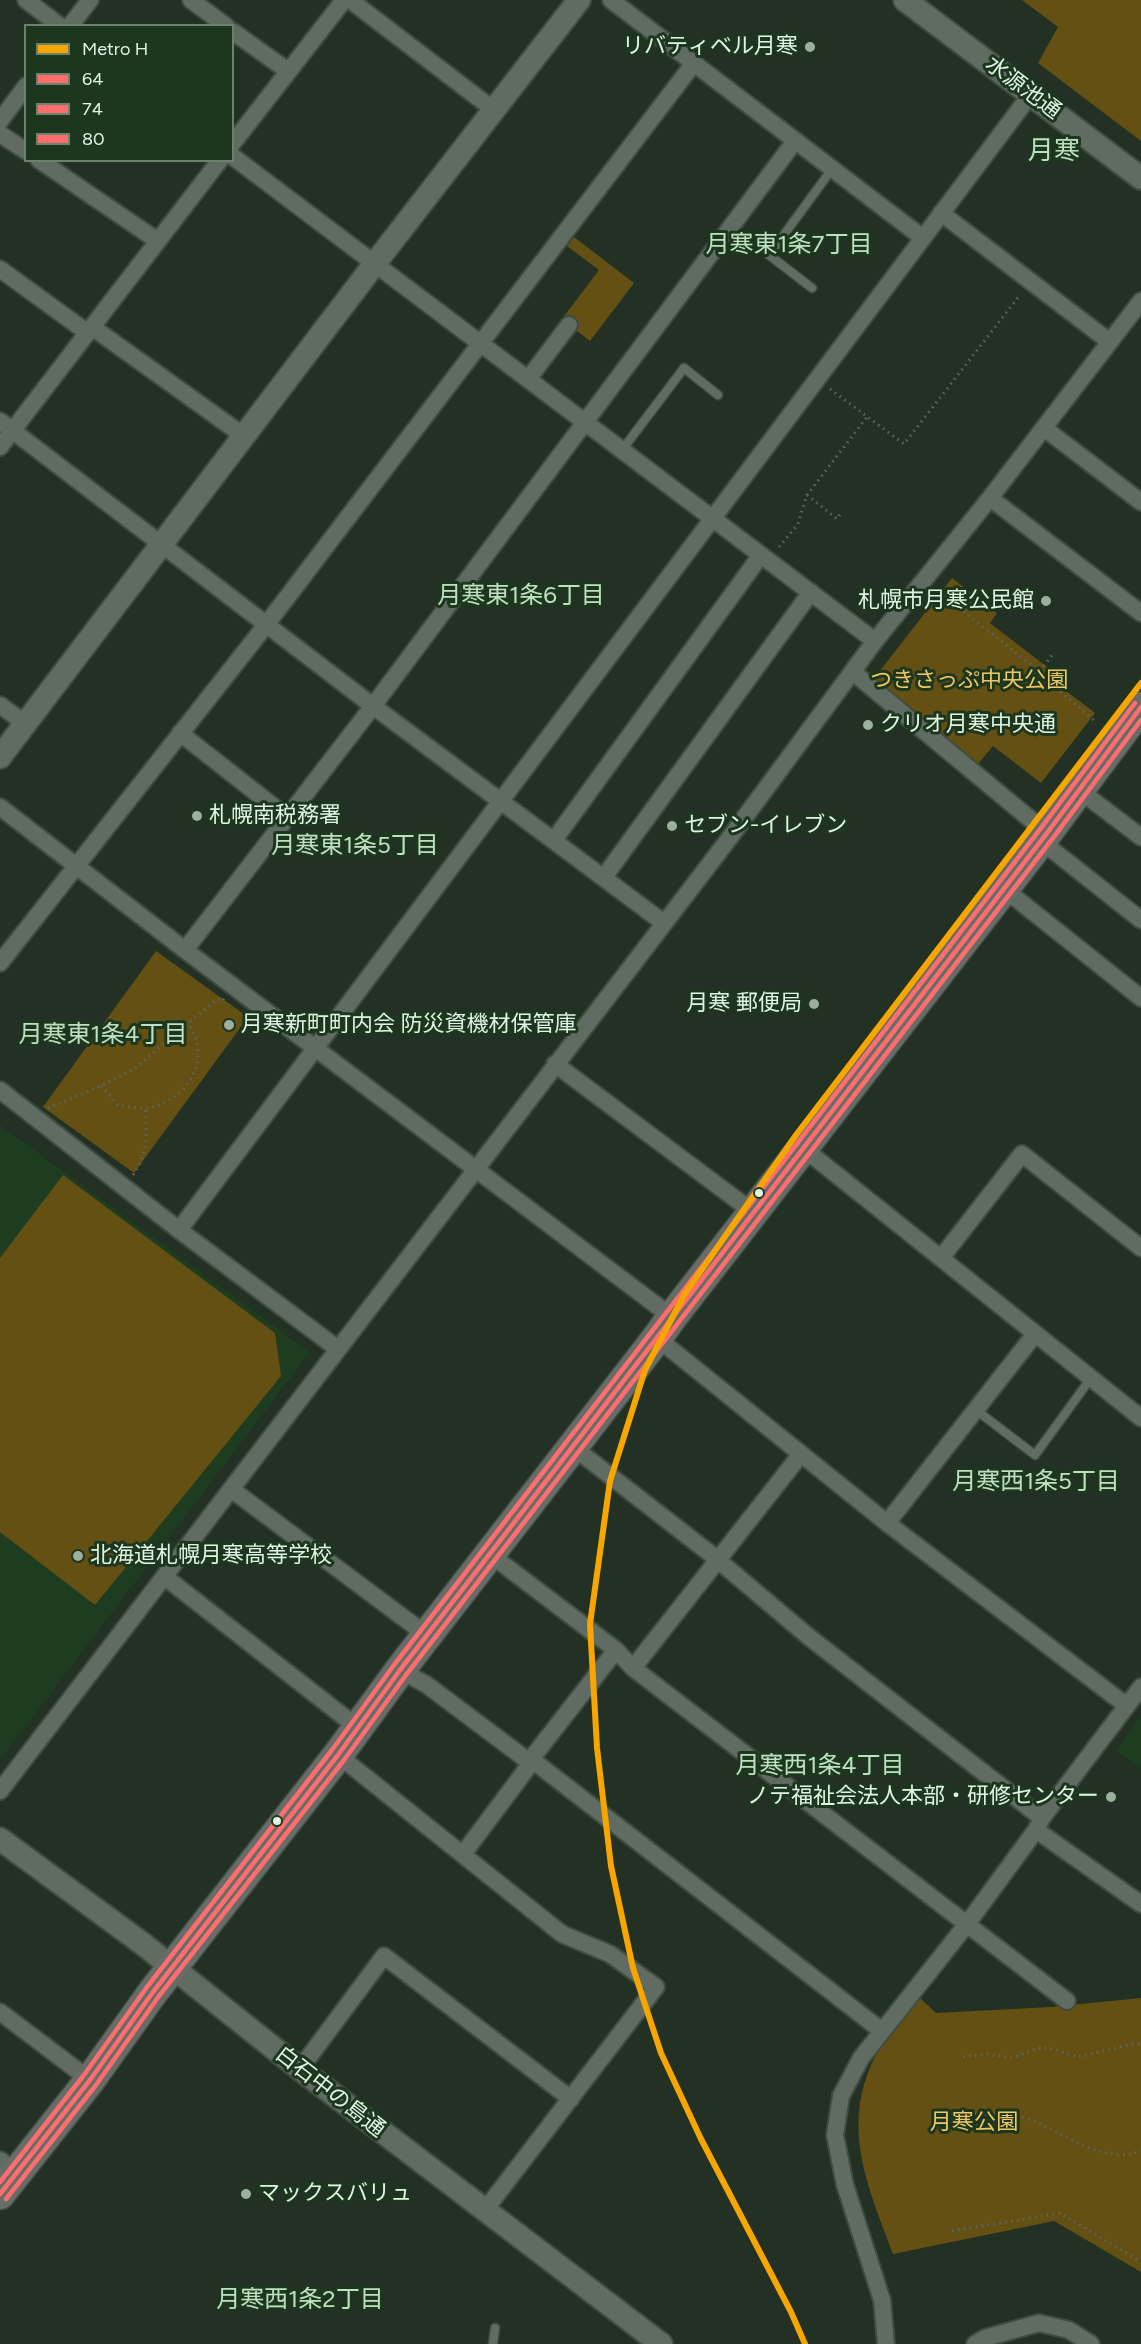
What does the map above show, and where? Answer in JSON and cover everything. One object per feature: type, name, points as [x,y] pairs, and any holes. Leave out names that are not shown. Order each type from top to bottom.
[{"type":"highway","points":[[5,2175],[90,2080],[172,1967],[338,1755],[400,1670],[1044,837],[1141,707]]},
{"type":"street","points":[[26,0],[57,24]]},
{"type":"street","points":[[72,24],[90,0]]},
{"type":"street","points":[[190,0],[223,24]]},
{"type":"street","points":[[234,141],[344,0]]},
{"type":"street","points":[[351,0],[494,110]]},
{"type":"street","points":[[0,757],[376,262],[579,0]]},
{"type":"street","points":[[611,0],[923,238]]},
{"type":"street","name":"水源池通","points":[[905,0],[1141,178]]},
{"type":"street","points":[[234,31],[288,71]]},
{"type":"street","points":[[0,963],[266,625],[694,63]]},
{"type":"street","points":[[0,121],[24,89]]},
{"type":"street","points":[[180,1230],[1031,94]]},
{"type":"street","points":[[0,134],[24,150]]},
{"type":"street","points":[[185,950],[373,706],[795,141]]},
{"type":"street","points":[[234,157],[376,262],[875,641]]},
{"type":"street","points":[[42,162],[158,242]]},
{"type":"street","points":[[0,447],[6,426],[90,330],[218,162]]},
{"type":"street","points":[[941,213],[1110,342]]},
{"type":"street","points":[[0,269],[244,436]]},
{"type":"street","points":[[0,1791],[664,923],[875,641],[990,498],[1141,301]]},
{"type":"street","points":[[528,379],[569,325]]},
{"type":"street","points":[[6,426],[373,706],[664,923]]},
{"type":"street","points":[[1044,428],[1141,502]]},
{"type":"street","points":[[990,498],[1141,613]]},
{"type":"street","points":[[554,840],[760,555]]},
{"type":"street","points":[[604,877],[811,592]]},
{"type":"street","points":[[853,672],[1141,920]]},
{"type":"street","points":[[0,705],[26,724]]},
{"type":"street","points":[[180,733],[288,817]]},
{"type":"street","points":[[1079,790],[1141,837]]},
{"type":"street","points":[[0,807],[475,1169],[664,1328],[801,1454],[887,1523],[1127,1706]]},
{"type":"street","points":[[1003,888],[1141,998]]},
{"type":"street","points":[[555,1064],[753,1212]]},
{"type":"street","points":[[0,1090],[338,1349]]},
{"type":"street","points":[[803,1148],[1141,1418]]},
{"type":"street","points":[[941,1258],[1022,1154],[1141,1248]]},
{"type":"street","points":[[887,1523],[1035,1334]]},
{"type":"street","points":[[573,1447],[718,1561],[808,1637],[1141,1904]]},
{"type":"street","points":[[633,1668],[801,1454]]},
{"type":"street","points":[[231,1489],[428,1636]]},
{"type":"street","points":[[490,1555],[616,1650],[633,1668],[1067,2001]]},
{"type":"street","points":[[165,1577],[357,1727]]},
{"type":"street","points":[[463,1854],[616,1650]]},
{"type":"street","points":[[400,1670],[427,1685],[531,1761],[882,2031]]},
{"type":"street","points":[[886,2344],[882,2301],[845,2185],[835,2135],[841,2096],[861,2058],[967,1924],[1141,1687]]},
{"type":"street","points":[[338,1755],[562,1934],[610,1954],[656,1987],[485,2210]]},
{"type":"street","name":"白石中の島通","points":[[0,1839],[172,1967],[300,2069],[661,2344]]},
{"type":"street","points":[[300,2069],[384,1956],[571,2099]]},
{"type":"street","points":[[0,2012],[90,2080]]},
{"type":"street","points":[[975,2344],[985,2338],[1039,2323],[1069,2330],[1092,2344]]},
{"type":"lane","points":[[812,288],[770,255],[832,169]]},
{"type":"lane","points":[[622,450],[684,368],[718,394]]},
{"type":"lane","points":[[976,1410],[1035,1455],[1091,1378]]},
{"type":"lane","points":[[493,2344],[495,2328]]},
{"type":"path","points":[[824,384],[904,444],[1025,289]]},
{"type":"path","points":[[778,548],[798,524],[807,495],[867,417]]},
{"type":"path","points":[[807,495],[837,519],[841,513]]},
{"type":"path","points":[[940,593],[1040,671],[1049,682],[1096,722]]},
{"type":"path","points":[[1040,671],[1052,655]]},
{"type":"path","points":[[45,1110],[134,1069],[217,999],[222,1001],[227,994]]},
{"type":"path","points":[[101,1086],[118,1105],[146,1108],[171,1100],[189,1084],[198,1063],[196,1040],[188,1023]]},
{"type":"path","points":[[132,1175],[146,1148],[146,1108]]},
{"type":"path","points":[[963,2056],[987,2054],[1012,2058],[1038,2048],[1049,2048],[1077,2057],[1141,2044]]},
{"type":"path","points":[[969,2113],[1015,2115],[1070,2140],[1107,2153],[1124,2156],[1141,2151]]},
{"type":"path","points":[[952,2231],[1060,2213],[1141,2262]]},
{"type":"shaded area","name":"北海道札幌月寒高等学校","points":[[0,1125],[310,1352],[0,1760]]},
{"type":"shaded area","points":[[1141,1716],[1141,1769],[1116,1750]]},
{"type":"green space","points":[[1022,0],[1141,0],[1141,141],[1038,63],[1058,27]]},
{"type":"green space","points":[[574,237],[634,283],[590,341],[562,319],[599,270],[567,246]]},
{"type":"green space","name":"つきさっぷ中央公園","points":[[952,578],[997,613],[990,623],[1069,684],[1065,690],[1095,713],[1041,783],[993,746],[978,764],[875,685],[876,676]]},
{"type":"green space","points":[[156,951],[248,1017],[134,1173],[43,1107]]},
{"type":"green space","name":"北海道札幌月寒高等学校","points":[[63,1175],[275,1333],[281,1376],[95,1605],[0,1532],[0,1258]]},
{"type":"green space","name":"月寒公園","points":[[920,1998],[936,2013],[1051,2007],[1141,1998],[1141,2272],[1054,2221],[893,2254],[866,2177],[859,2128],[860,2102],[867,2076],[879,2049]]},
{"type":"metro line","name":"H","points":[[805,2344],[791,2312],[701,2139],[661,2053],[633,1968],[611,1866],[597,1748],[590,1624],[610,1481],[645,1370],[684,1295],[796,1135],[1141,683]]},
{"type":"transit line","name":"80","points":[[0,2182],[84,2075],[147,1987],[332,1750],[394,1665],[1041,828],[1135,703]]},
{"type":"transit line","name":"64","points":[[0,2194],[90,2080],[153,1992],[338,1755],[400,1670],[1047,833],[1141,707]]},
{"type":"transit line","name":"74","points":[[6,2199],[96,2085],[159,1996],[344,1760],[406,1675],[1053,838],[1141,720]]},
{"type":"place","name":"リバティベル月寒","points":[[810,47]]},
{"type":"place","name":"札幌市月寒公民館","points":[[1046,601]]},
{"type":"place","name":"クリオ月寒中央通","points":[[868,725]]},
{"type":"place","name":"札幌南税務署","points":[[197,816]]},
{"type":"place","name":"セブン-イレブン","points":[[672,826]]},
{"type":"place","name":"月寒 郵便局","points":[[814,1004]]},
{"type":"place","name":"月寒新町町内会 防災資機材保管庫","points":[[229,1025]]},
{"type":"place","name":"北海道札幌月寒高等学校","points":[[78,1556]]},
{"type":"place","name":"ノテ福祉会法人本部・研修センター","points":[[1111,1797]]},
{"type":"place","name":"マックスバリュ","points":[[246,2194]]},
{"type":"district","name":"月寒","points":[[1054,151]]},
{"type":"district","name":"月寒東1条7丁目","points":[[789,245]]},
{"type":"district","name":"月寒東1条6丁目","points":[[521,596]]},
{"type":"district","name":"月寒東1条5丁目","points":[[355,846]]},
{"type":"district","name":"月寒東1条4丁目","points":[[103,1035]]},
{"type":"district","name":"月寒西1条5丁目","points":[[1036,1482]]},
{"type":"district","name":"月寒西1条4丁目","points":[[820,1766]]},
{"type":"district","name":"月寒西1条2丁目","points":[[300,2300]]}]
